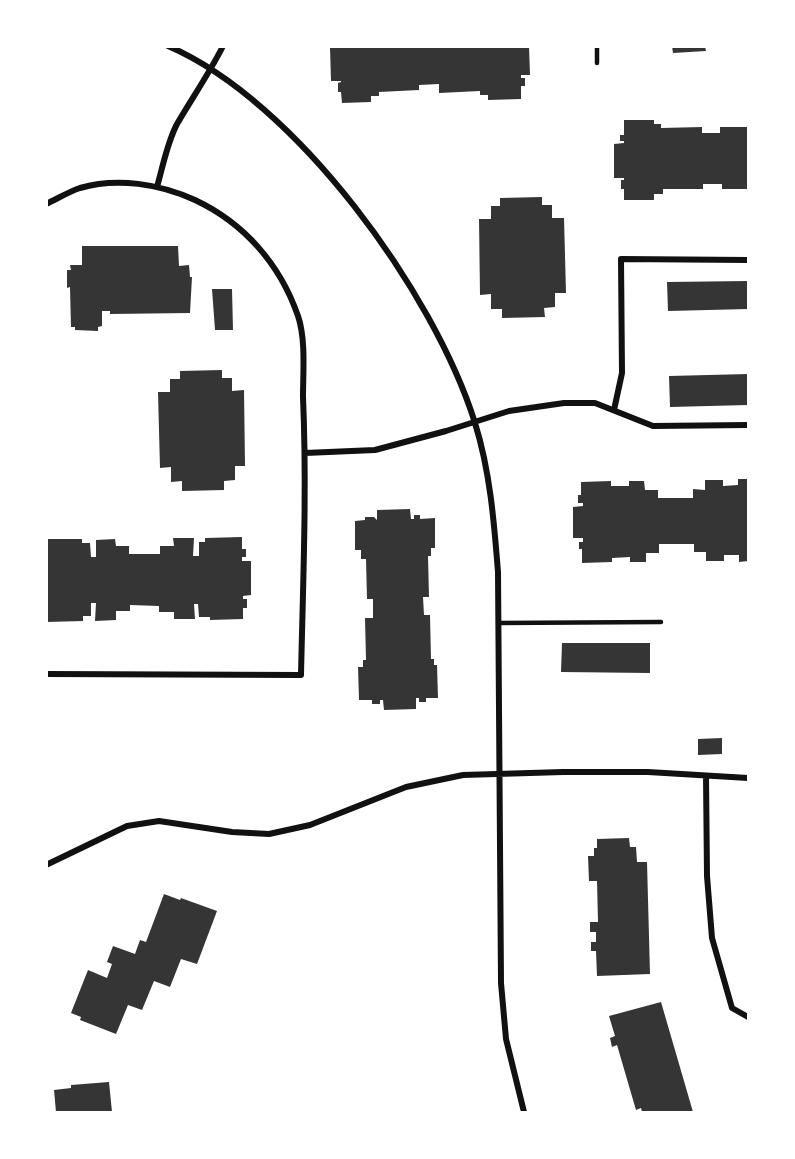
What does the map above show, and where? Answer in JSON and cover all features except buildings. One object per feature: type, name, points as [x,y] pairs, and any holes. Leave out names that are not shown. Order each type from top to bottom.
[{"type":"street","points":[[168,46],[211,70],[264,109],[328,174],[373,232],[430,320],[448,356],[474,421],[486,469],[493,512],[498,572],[502,994],[506,1039],[524,1113]]},
{"type":"street","points":[[157,187],[166,151],[177,125],[211,70],[222,46]]},
{"type":"street","points":[[46,204],[79,189],[103,184],[132,183],[157,187],[180,193],[220,213],[256,243],[282,277],[299,318],[303,354],[305,453],[301,675],[46,674]]},
{"type":"street","points":[[614,410],[622,373],[621,259],[748,260]]},
{"type":"street","points":[[305,453],[375,450],[509,411],[564,403],[595,403],[653,426],[748,424]]},
{"type":"street","points":[[46,865],[127,826],[159,821],[232,832],[269,834],[310,825],[406,787],[463,775],[638,772],[748,778]]},
{"type":"street","points":[[706,776],[707,876],[712,938],[732,1008],[748,1017]]},
{"type":"lane","points":[[597,46],[597,63]]},
{"type":"lane","points":[[498,623],[661,622]]}]
